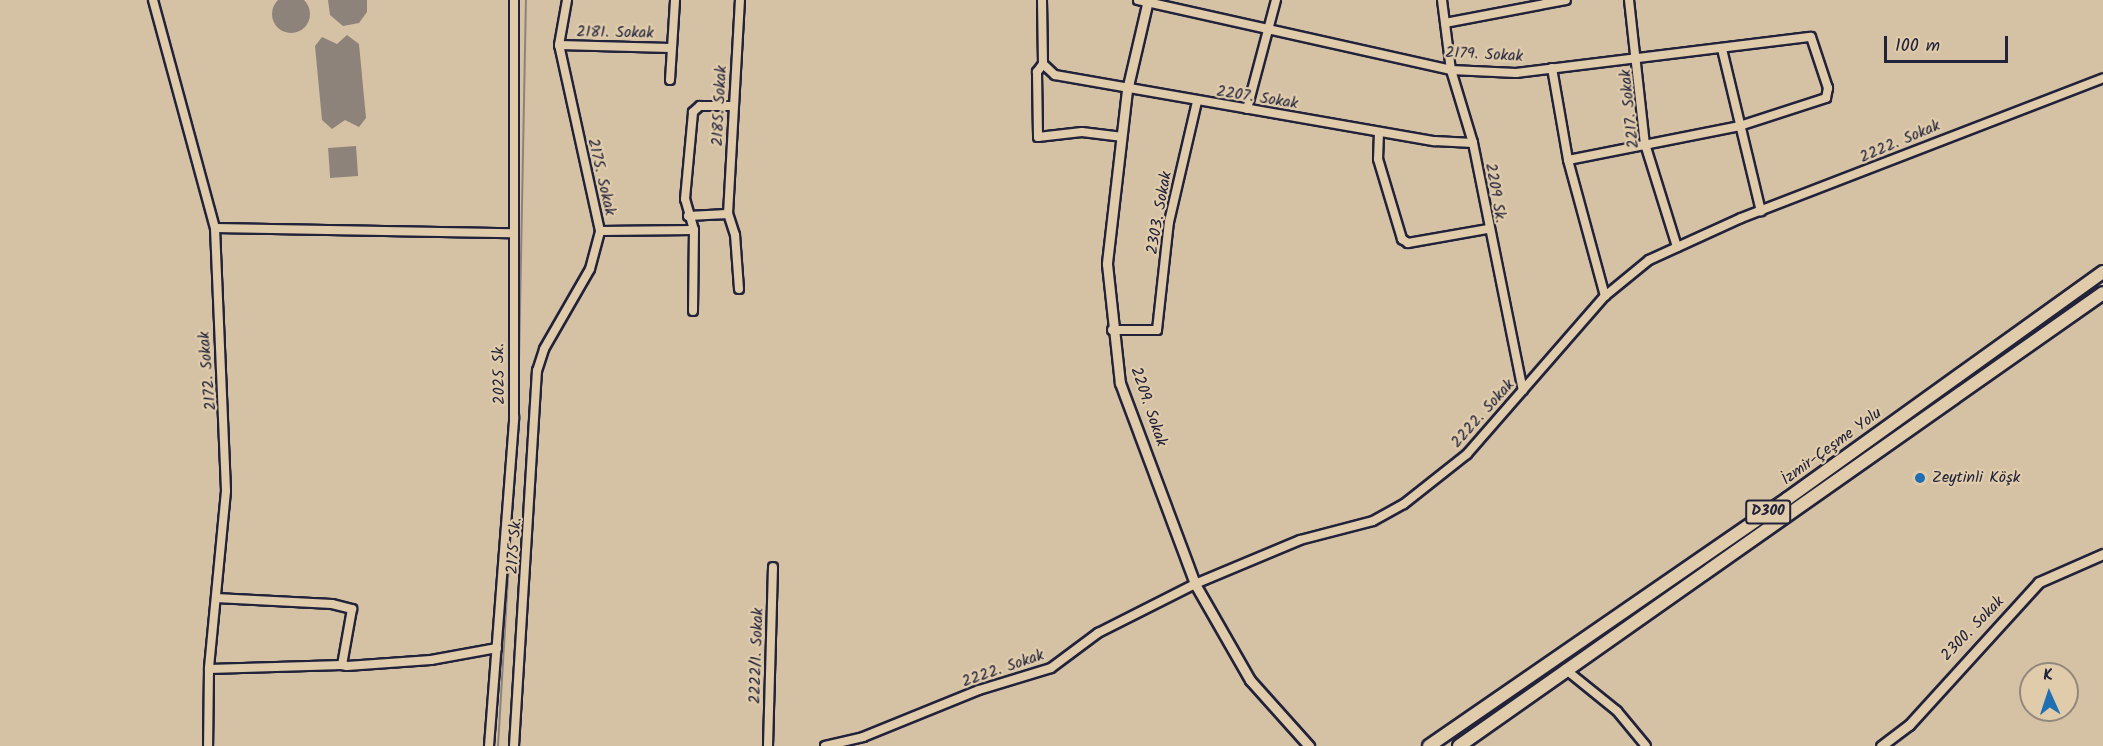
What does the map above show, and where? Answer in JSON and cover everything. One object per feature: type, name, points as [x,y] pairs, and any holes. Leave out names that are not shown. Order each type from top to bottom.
[{"type":"highway","name":"İzmir-Çeşme Yolu","points":[[1429,746],[1787,499],[2103,272]]},
{"type":"highway","name":"İzmir-Çeşme Yolu","points":[[1459,746],[1564,668],[2103,293]]},
{"type":"street","name":"2172. Sokak","points":[[153,0],[215,228],[214,282],[225,403],[226,480],[209,669],[208,746]]},
{"type":"street","name":"2025 Sk.","points":[[489,746],[514,418],[511,233],[514,0]]},
{"type":"street","name":"2175. Sokak","points":[[544,349],[590,270],[600,231],[559,45],[567,0]]},
{"type":"street","points":[[670,80],[670,48],[675,0]]},
{"type":"street","name":"2185. Sokak","points":[[739,289],[735,235],[728,214],[740,0]]},
{"type":"street","points":[[1042,0],[1044,64],[1037,72],[1038,137],[1082,132],[1121,137]]},
{"type":"street","name":"2179. Sokak","points":[[1137,0],[1269,27],[1451,70],[1552,68],[1811,37],[1828,88],[1826,98],[1740,126]]},
{"type":"street","points":[[1248,110],[1276,0]]},
{"type":"street","name":"2209 Sk.","points":[[1442,0],[1451,70],[1473,142],[1487,229],[1523,390]]},
{"type":"street","points":[[1523,0],[1524,9]]},
{"type":"street","points":[[1445,23],[1566,0]]},
{"type":"street","name":"2217. Sokak","points":[[1629,0],[1638,58],[1645,144],[1677,248]]},
{"type":"street","name":"2209. Sokak","points":[[1148,1],[1127,90],[1107,264],[1112,330],[1120,383],[1195,584],[1250,680],[1309,746]]},
{"type":"street","name":"2181. Sokak","points":[[559,45],[670,48]]},
{"type":"street","points":[[1722,49],[1761,211]]},
{"type":"street","name":"2207. Sokak","points":[[1044,64],[1055,75],[1127,90],[1379,132],[1473,142]]},
{"type":"street","points":[[1552,68],[1569,160],[1605,296]]},
{"type":"street","name":"2222. Sokak","points":[[825,746],[863,737],[979,690],[1051,668],[1098,633],[1195,584],[1300,540],[1373,520],[1404,504],[1467,454],[1605,296],[1649,260],[1761,211],[2103,78]]},
{"type":"street","name":"2303. Sokak","points":[[1112,330],[1157,330],[1169,222],[1197,102]]},
{"type":"street","points":[[693,311],[694,230],[688,216],[685,199],[693,112],[700,106],[733,106]]},
{"type":"street","points":[[1569,160],[1740,126]]},
{"type":"street","points":[[1379,132],[1378,159],[1402,239],[1408,243],[1487,229]]},
{"type":"street","points":[[688,216],[728,214]]},
{"type":"street","points":[[215,228],[511,233]]},
{"type":"street","points":[[600,231],[694,230]]},
{"type":"street","name":"2175 Sk.","points":[[514,746],[537,371],[544,349]]},
{"type":"street","name":"2300. Sokak","points":[[1883,746],[1909,725],[2038,582],[2103,554]]},
{"type":"street","name":"2222/1. Sokak","points":[[768,746],[773,567]]},
{"type":"street","points":[[216,598],[332,604],[352,609],[342,664]]},
{"type":"street","points":[[209,669],[431,660],[497,648]]},
{"type":"street","points":[[1564,668],[1617,711],[1646,746]]},
{"type":"shaded area","points":[[291,-5],[304,1],[310,14],[304,27],[291,33],[278,27],[272,14],[278,1]]},
{"type":"shaded area","points":[[328,0],[367,0],[367,12],[359,23],[343,26],[330,15]]},
{"type":"shaded area","points":[[347,35],[359,44],[366,118],[359,127],[345,120],[332,129],[322,120],[315,46],[322,37],[337,44]]},
{"type":"shaded area","points":[[356,146],[358,176],[330,178],[328,148]]},
{"type":"waterway","points":[[518,414],[526,0]]},
{"type":"waterway","points":[[498,746],[517,422]]},
{"type":"place","name":"Zeytinli Köşk","points":[[1920,478]]}]
